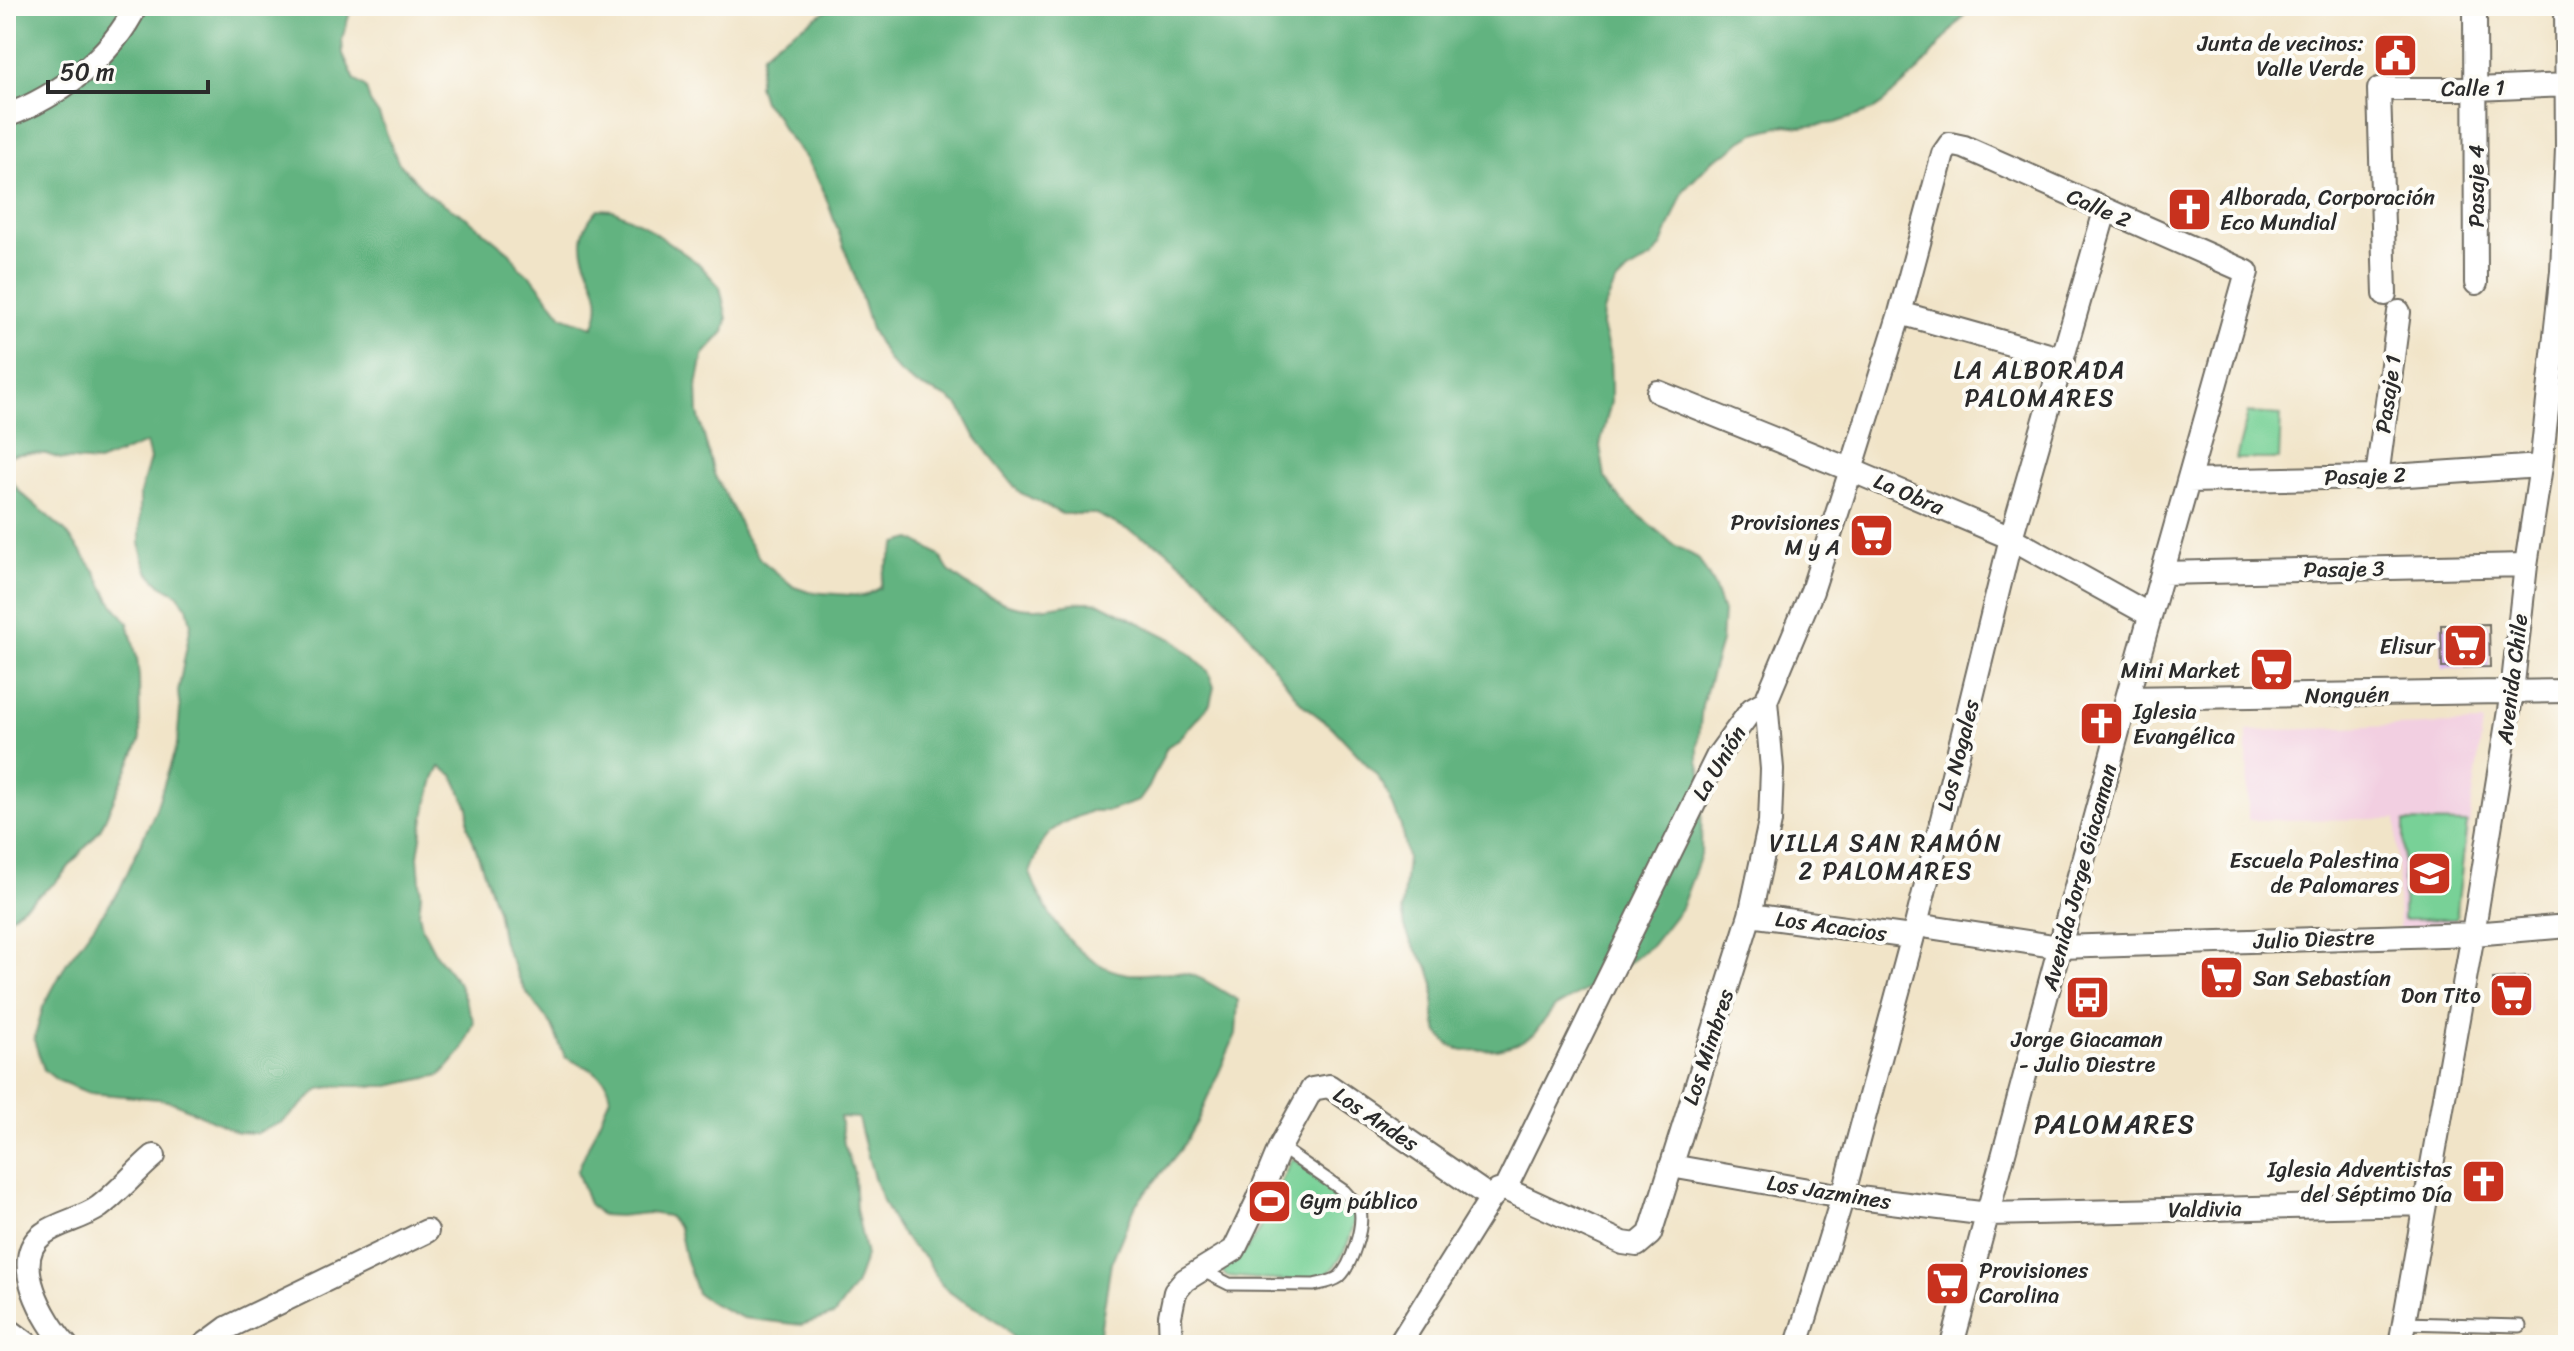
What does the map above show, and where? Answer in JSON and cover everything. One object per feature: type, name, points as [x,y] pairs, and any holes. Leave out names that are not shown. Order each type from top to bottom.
[{"type":"street","points":[[6,116],[33,103],[91,65],[122,32],[136,6]]},
{"type":"street","name":"Pasaje 4","points":[[2475,6],[2476,283]]},
{"type":"street","name":"Avenida Chile","points":[[2401,1334],[2473,934],[2512,692],[2541,466],[2565,271],[2566,6]]},
{"type":"street","name":"Calle 1","points":[[2385,294],[2379,89],[2566,85]]},
{"type":"street","name":"Calle 2","points":[[1950,144],[1964,147],[2247,272]]},
{"type":"street","name":"La Unión","points":[[1399,1345],[1498,1193],[1717,757],[1752,709],[1766,701],[1812,591],[1900,313],[1943,154],[1950,144]]},
{"type":"street","name":"Los Nogales","points":[[1797,1345],[1843,1196],[1914,931],[2011,538],[2105,211]]},
{"type":"street","name":"Avenida Jorge Giacaman","points":[[1952,1345],[2127,698],[2247,272]]},
{"type":"street","name":"Pasaje 1","points":[[2377,477],[2399,312]]},
{"type":"street","points":[[1900,313],[2063,359]]},
{"type":"street","name":"La Obra","points":[[1658,392],[2011,538],[2150,615]]},
{"type":"street","name":"Pasaje 2","points":[[2188,481],[2377,477],[2541,466]]},
{"type":"street","name":"Pasaje 3","points":[[2162,573],[2526,565]]},
{"type":"street","name":"Nonguén","points":[[2127,698],[2568,691]]},
{"type":"street","name":"Los Mimbres","points":[[1498,1193],[1623,1243],[1637,1245],[1650,1234],[1750,915],[1770,822],[1772,769],[1766,701]]},
{"type":"street","name":"Los Acacios","points":[[1750,915],[2060,947]]},
{"type":"street","name":"Julio Diestre","points":[[2060,947],[2473,934],[2568,926]]},
{"type":"street","name":"Los Andes","points":[[1171,1345],[1170,1316],[1175,1292],[1185,1280],[1234,1250],[1280,1147],[1312,1089],[1329,1086],[1498,1193]]},
{"type":"street","points":[[66,1345],[47,1320],[34,1292],[29,1263],[32,1248],[41,1235],[98,1207],[154,1156]]},
{"type":"street","name":"Los Jazmines","points":[[1671,1166],[1843,1196],[1988,1214]]},
{"type":"street","name":"Valdivia","points":[[1988,1214],[2423,1204]]},
{"type":"street","points":[[204,1345],[227,1328],[427,1231]]},
{"type":"street","points":[[6,1328],[29,1345]]},
{"type":"lane","points":[[1201,1270],[1229,1284],[1314,1285],[1339,1276],[1360,1231],[1360,1209],[1344,1191],[1280,1147]]},
{"type":"lane","points":[[2401,1334],[2520,1326]]},
{"type":"shaded area","name":"Escuela Palestina de Palomares","points":[[2483,723],[2455,926],[2399,930],[2396,819],[2248,820],[2247,731]]},
{"type":"green space","points":[[6,6],[352,6],[342,39],[343,54],[355,80],[366,88],[398,162],[428,194],[467,218],[510,253],[562,316],[593,327],[598,295],[583,254],[582,241],[586,226],[598,209],[613,210],[644,225],[699,264],[720,287],[727,319],[724,332],[703,355],[697,386],[698,413],[714,474],[744,535],[760,559],[794,587],[809,592],[864,596],[880,588],[897,543],[912,539],[939,555],[956,577],[992,598],[1030,608],[1080,602],[1100,603],[1176,641],[1208,671],[1214,687],[1210,704],[1180,738],[1167,747],[1149,787],[1139,801],[1109,811],[1091,811],[1063,823],[1050,832],[1041,844],[1030,873],[1055,922],[1079,950],[1094,961],[1128,974],[1190,974],[1238,1000],[1236,1034],[1197,1122],[1181,1149],[1136,1204],[1111,1263],[1098,1345],[1017,1345],[992,1317],[942,1285],[928,1262],[908,1242],[889,1214],[876,1183],[858,1118],[840,1117],[844,1144],[854,1173],[856,1209],[866,1256],[855,1286],[834,1315],[801,1325],[743,1318],[697,1293],[679,1228],[668,1216],[648,1213],[601,1215],[589,1204],[577,1172],[610,1097],[606,1081],[592,1070],[565,1057],[552,1026],[524,989],[503,943],[497,910],[468,826],[468,807],[453,775],[440,767],[425,812],[418,856],[419,913],[422,928],[436,955],[458,982],[474,1022],[462,1051],[441,1075],[389,1086],[320,1089],[283,1122],[256,1133],[237,1132],[175,1103],[159,1099],[89,1093],[57,1080],[44,1070],[34,1040],[43,1007],[66,964],[119,891],[155,812],[177,744],[178,692],[191,624],[187,607],[177,594],[149,573],[143,558],[140,493],[150,459],[146,443],[98,462],[29,453],[11,455],[6,461]]},
{"type":"green space","points":[[834,6],[1972,6],[1918,71],[1871,111],[1835,123],[1801,127],[1786,125],[1755,133],[1714,159],[1684,190],[1662,245],[1653,257],[1627,272],[1615,284],[1603,311],[1602,326],[1610,356],[1611,387],[1611,402],[1600,446],[1605,477],[1622,501],[1674,545],[1698,558],[1714,586],[1723,612],[1721,642],[1702,705],[1698,746],[1702,777],[1701,855],[1681,908],[1652,945],[1614,974],[1554,1008],[1534,1034],[1517,1044],[1498,1049],[1463,1051],[1448,1044],[1438,1033],[1434,1016],[1434,984],[1429,968],[1405,927],[1402,910],[1407,858],[1401,826],[1387,791],[1376,774],[1332,727],[1302,704],[1203,581],[1163,547],[1096,514],[1062,514],[1019,492],[976,438],[960,407],[948,398],[916,384],[888,360],[871,329],[822,187],[805,157],[763,101],[758,85],[763,54]]},
{"type":"green space","points":[[2248,413],[2281,415],[2279,459],[2236,459]]},
{"type":"green space","points":[[6,472],[19,491],[66,532],[128,623],[139,677],[140,741],[100,830],[56,882],[6,920]]},
{"type":"green space","points":[[2404,822],[2467,823],[2456,919],[2403,920]]},
{"type":"green space","points":[[1292,1158],[1357,1207],[1350,1237],[1341,1257],[1328,1273],[1310,1279],[1226,1276],[1221,1269],[1247,1249],[1259,1231]]},
{"type":"building","name":"Elisur","points":[[2489,624],[2490,667],[2442,668],[2441,625]]},
{"type":"building","name":"Don Tito","points":[[2527,977],[2530,1011],[2497,1014],[2493,979]]},
{"type":"place","name":"Junta de vecinos: Valle Verde","points":[[2395,56]]},
{"type":"place","name":"Alborada, Corporación Eco Mundial","points":[[2189,210]]},
{"type":"place","name":"Provisiones M y A","points":[[1871,535]]},
{"type":"place","name":"Elisur","points":[[2466,646]]},
{"type":"place","name":"Mini Market","points":[[2271,670]]},
{"type":"place","name":"Iglesia Evangélica","points":[[2102,724]]},
{"type":"place","name":"Escuela Palestina de Palomares","points":[[2430,873]]},
{"type":"place","name":"San Sebastían","points":[[2222,978]]},
{"type":"place","name":"Don Tito","points":[[2512,995]]},
{"type":"place","name":"Jorge Giacaman - Julio Diestre","points":[[2087,998]]},
{"type":"place","name":"Iglesia Adventistas del Séptimo Día","points":[[2483,1182]]},
{"type":"place","name":"Gym público","points":[[1269,1201]]},
{"type":"place","name":"Provisiones Carolina","points":[[1948,1283]]},
{"type":"district","name":"LA ALBORADA PALOMARES","points":[[2040,384]]},
{"type":"district","name":"VILLA SAN RAMÓN 2 PALOMARES","points":[[1886,857]]},
{"type":"district","name":"PALOMARES","points":[[2115,1124]]}]
